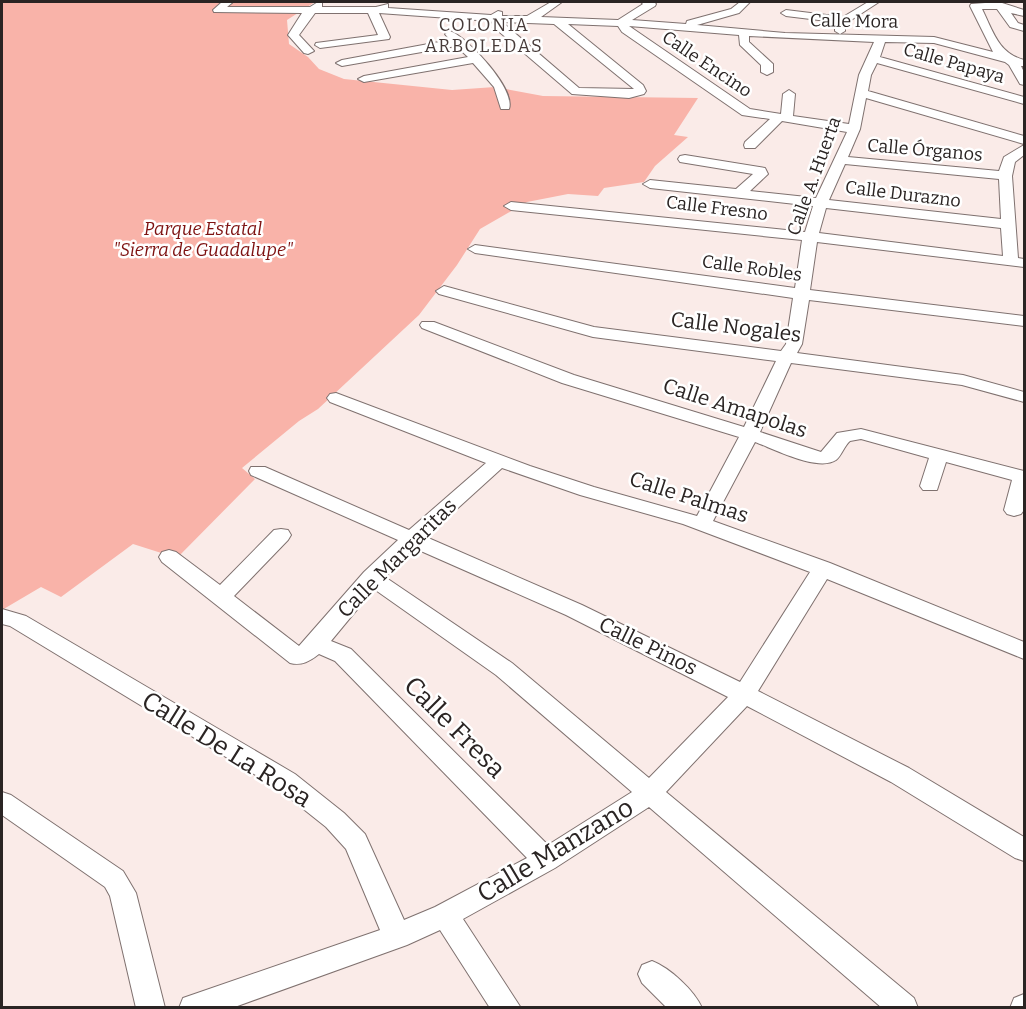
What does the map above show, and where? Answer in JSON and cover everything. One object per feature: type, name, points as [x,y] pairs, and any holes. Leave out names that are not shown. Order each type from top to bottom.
[{"type":"street","name":"Calle Mora","points":[[228,2],[218,10],[376,10],[442,16],[621,22],[744,33],[945,41],[1024,63]]},
{"type":"street","points":[[308,51],[293,35],[310,11],[322,2]]},
{"type":"street","points":[[320,45],[384,37],[373,15],[376,10],[392,2]]},
{"type":"street","points":[[530,19],[557,2]]},
{"type":"street","name":"Calle Encino","points":[[648,2],[621,22],[627,30],[741,110],[854,129]]},
{"type":"street","points":[[851,2],[871,3]]},
{"type":"street","points":[[724,3],[743,3]]},
{"type":"street","points":[[679,26],[729,13],[743,3]]},
{"type":"street","points":[[841,36],[839,29],[844,20],[871,3]]},
{"type":"street","points":[[997,4],[1019,27]]},
{"type":"street","points":[[1024,13],[997,4],[970,5],[998,51],[1018,68],[1024,82]]},
{"type":"street","points":[[455,5],[437,21],[499,87],[506,98],[505,106]]},
{"type":"street","points":[[505,7],[494,18],[500,27],[579,92],[629,94],[640,90],[555,20]]},
{"type":"street","points":[[786,14],[844,20]]},
{"type":"street","points":[[744,33],[744,43],[767,64],[767,72]]},
{"type":"street","name":"Calle A. Huerta","points":[[702,524],[750,434],[779,369],[794,344],[810,238],[821,202],[842,160],[854,129],[865,75],[874,59],[881,38]]},
{"type":"street","points":[[342,63],[459,42]]},
{"type":"street","points":[[364,79],[475,59]]},
{"type":"street","name":"Calle Papaya","points":[[874,59],[1024,101]]},
{"type":"street","points":[[861,93],[1024,140]]},
{"type":"street","points":[[750,145],[783,118],[789,94]]},
{"type":"street","points":[[1018,262],[1008,224],[1005,176],[1009,160],[1024,149]]},
{"type":"street","points":[[685,159],[760,171],[761,174],[739,194]]},
{"type":"street","name":"Calle Órganos","points":[[842,160],[1005,176]]},
{"type":"street","name":"Calle Durazno","points":[[650,184],[1008,224]]},
{"type":"street","name":"Calle Fresno","points":[[511,206],[566,210],[1018,262]]},
{"type":"street","name":"Calle Robles","points":[[475,249],[801,294],[1024,321]]},
{"type":"street","name":"Calle Nogales","points":[[444,291],[581,330],[963,380],[1024,397]]},
{"type":"street","name":"Calle Amapolas","points":[[428,324],[568,379],[750,434],[821,459],[832,455],[841,437],[861,434],[1023,477]]},
{"type":"street","name":"Calle Palmas","points":[[336,398],[499,461],[587,491],[643,505],[702,524],[823,568],[1024,651]]},
{"type":"street","points":[[930,486],[939,455]]},
{"type":"street","name":"Calle Margaritas","points":[[307,650],[371,577],[409,539],[499,461]]},
{"type":"street","name":"Calle Pinos","points":[[258,471],[574,610],[900,775],[1024,850]]},
{"type":"street","points":[[1014,510],[1023,477]]},
{"type":"street","points":[[221,597],[281,535]]},
{"type":"street","name":"Calle Fresa","points":[[169,557],[221,597],[307,650],[343,656],[546,860]]},
{"type":"street","name":"Calle Manzano","points":[[193,1008],[397,936],[445,915],[546,860],[650,793],[744,695],[823,568]]},
{"type":"street","points":[[371,577],[504,669],[904,1008]]},
{"type":"street","name":"Calle De La Rosa","points":[[2,616],[18,621],[286,781],[335,820],[356,842],[397,936]]},
{"type":"street","points":[[2,802],[114,879],[123,893],[152,1008]]},
{"type":"street","points":[[445,915],[507,1008]]},
{"type":"street","points":[[652,974],[687,1008]]},
{"type":"green space","name":"Parque Estatal \"Sierra de Guadalupe\"","points":[[2,2],[315,2],[287,20],[289,44],[308,57],[319,69],[344,79],[452,90],[495,87],[543,96],[698,98],[674,135],[688,137],[655,166],[644,182],[604,188],[598,196],[568,194],[527,202],[480,229],[457,265],[419,315],[318,409],[299,421],[242,468],[255,479],[177,558],[133,544],[61,597],[41,587],[2,610]]},
{"type":"district","name":"COLONIA ARBOLEDAS","points":[[484,36]]}]
